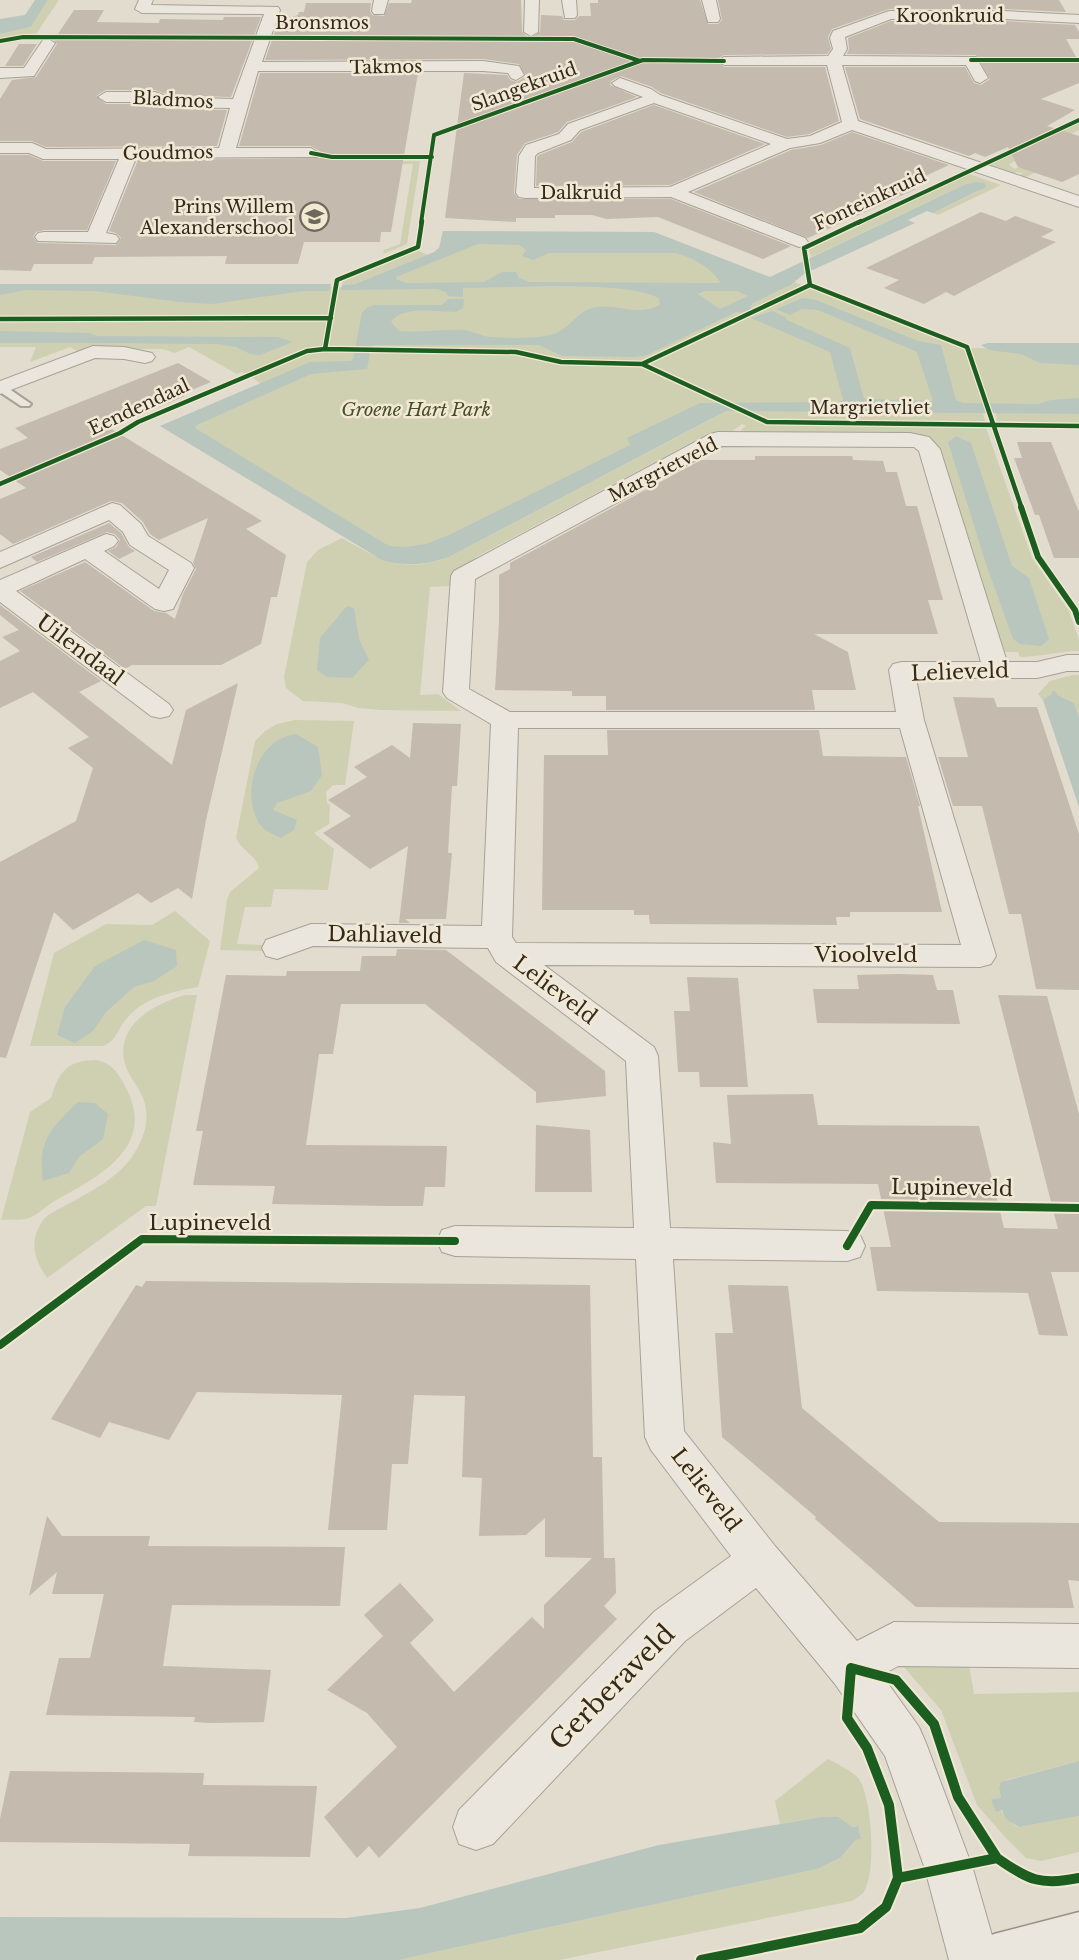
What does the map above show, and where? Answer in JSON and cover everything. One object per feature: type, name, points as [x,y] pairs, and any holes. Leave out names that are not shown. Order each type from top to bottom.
[{"type":"street","points":[[146,0],[142,9],[263,3]]},
{"type":"street","points":[[174,0],[263,3]]},
{"type":"street","points":[[531,32],[532,0]]},
{"type":"street","points":[[709,0],[713,19]]},
{"type":"street","points":[[899,0],[905,15]]},
{"type":"street","name":"Goudmos","points":[[0,148],[32,148],[44,154],[226,153],[251,67],[273,10],[263,3]]},
{"type":"street","name":"Kroonkruid","points":[[851,124],[833,61],[840,49],[838,34],[881,17],[905,15],[1004,15],[1079,20]]},
{"type":"street","points":[[0,73],[29,73],[48,43]]},
{"type":"street","points":[[724,61],[971,60],[980,78]]},
{"type":"street","name":"Takmos","points":[[251,67],[483,66],[514,69],[516,75]]},
{"type":"street","name":"Dalkruid","points":[[620,83],[646,92],[654,98],[786,144]]},
{"type":"street","name":"Bladmos","points":[[106,97],[154,97],[167,102],[239,104]]},
{"type":"street","name":"Dalkruid","points":[[654,98],[574,127],[565,136],[532,149],[527,156],[525,193],[673,192],[799,242]]},
{"type":"street","points":[[851,124],[1079,202]]},
{"type":"street","name":"Dalkruid","points":[[673,192],[786,144],[814,140],[851,124]]},
{"type":"street","points":[[226,153],[311,153]]},
{"type":"street","points":[[44,237],[102,238],[129,154]]},
{"type":"street","points":[[1,388],[93,352],[124,353],[145,357]]},
{"type":"street","name":"Margrietveld","points":[[505,720],[456,692],[463,576],[718,439],[910,440],[921,442],[929,449],[996,669]]},
{"type":"street","points":[[0,561],[112,510],[133,529],[138,540],[182,568],[164,604],[87,550]]},
{"type":"street","name":"Uilendaal","points":[[133,529],[0,590],[160,710]]},
{"type":"street","name":"Lelieveld","points":[[911,720],[902,670],[1037,670],[1067,663],[1079,663]]},
{"type":"street","points":[[505,720],[911,720]]},
{"type":"street","name":"Lelieveld","points":[[505,720],[502,946],[642,1056],[665,1437],[760,1560],[851,1668],[903,1743],[949,1869],[974,1960]]},
{"type":"street","name":"Vioolveld","points":[[502,946],[980,956],[911,720]]},
{"type":"street","name":"Dahliaveld","points":[[277,948],[311,935],[502,946]]},
{"type":"street","points":[[455,1241],[847,1245]]},
{"type":"street","name":"Gerberaveld","points":[[476,1827],[670,1626],[760,1560]]},
{"type":"street","points":[[851,1668],[894,1644],[1079,1646]]},
{"type":"street","points":[[994,1960],[1079,1938]]},
{"type":"lane","points":[[1,388],[25,405]]},
{"type":"green space","points":[[48,0],[59,0],[36,34],[0,38],[0,34],[31,27]]},
{"type":"green space","points":[[1079,122],[1079,130],[1009,164],[1014,169],[1079,142],[1079,151],[1024,178],[1019,176],[1023,173],[1013,174],[987,165]]},
{"type":"green space","points":[[319,161],[420,161],[407,244],[383,254],[384,250],[400,244],[413,164],[319,164]]},
{"type":"green space","points":[[969,174],[1001,185],[938,215],[933,213],[977,192],[980,182],[966,184],[811,257],[809,249]]},
{"type":"green space","name":"Groene Hart Park","points":[[464,237],[652,238],[767,283],[784,278],[961,348],[1079,349],[1079,410],[974,413],[983,413],[985,421],[977,421],[979,428],[986,428],[1032,558],[1069,611],[1079,640],[1079,651],[1020,657],[1018,652],[998,652],[935,448],[896,433],[765,432],[742,434],[741,430],[746,426],[742,424],[728,434],[707,434],[476,557],[476,563],[455,575],[450,586],[430,587],[420,695],[438,694],[461,711],[381,710],[358,708],[342,703],[303,701],[286,688],[284,677],[307,562],[318,550],[342,538],[393,563],[418,564],[449,557],[721,414],[434,554],[390,555],[174,424],[262,384],[242,372],[237,374],[189,347],[175,353],[162,349],[89,349],[79,352],[70,347],[30,362],[36,347],[0,347],[0,343],[191,344],[0,341],[0,287],[355,287],[455,245]]},
{"type":"green space","points":[[417,250],[427,255],[355,284],[342,285],[343,280]]},
{"type":"green space","points":[[996,413],[1079,414],[1079,423],[997,421]]},
{"type":"green space","points":[[1079,675],[1079,717],[1074,703],[1053,694],[1043,700],[1038,694],[1050,681]]},
{"type":"green space","points":[[295,720],[354,721],[345,785],[333,785],[326,792],[327,803],[330,805],[329,824],[314,833],[334,849],[328,890],[274,889],[271,907],[245,907],[237,944],[263,945],[263,951],[220,950],[230,892],[259,868],[236,838],[255,741],[277,724]]},
{"type":"green space","points":[[175,911],[210,941],[198,987],[157,997],[139,1007],[124,1022],[113,1039],[103,1046],[30,1046],[54,953],[106,924],[152,925]]},
{"type":"green space","points":[[185,995],[197,995],[156,1206],[146,1206],[47,1278],[36,1257],[34,1242],[44,1219],[93,1190],[121,1170],[143,1135],[146,1123],[145,1104],[126,1067],[123,1053],[130,1029],[138,1019],[160,1004]]},
{"type":"green space","points":[[96,1060],[114,1069],[125,1086],[133,1107],[134,1126],[129,1142],[106,1169],[36,1215],[19,1220],[1,1220],[30,1112],[51,1098],[61,1074],[71,1065]]},
{"type":"green space","points":[[969,1664],[974,1694],[1079,1692],[1079,1761],[1006,1780],[999,1789],[1001,1798],[991,1800],[1015,1826],[1019,1827],[1079,1816],[1079,1852],[1041,1861],[1026,1858],[1004,1836],[977,1805],[941,1710],[903,1666]]},
{"type":"green space","points":[[828,1759],[849,1770],[859,1779],[870,1819],[871,1854],[867,1884],[863,1893],[852,1901],[559,1960],[398,1960],[817,1869],[840,1858],[856,1840],[861,1839],[858,1826],[852,1827],[821,1817],[780,1824],[775,1801]]},
{"type":"shaded area","points":[[35,0],[48,0],[31,27],[0,34],[0,19],[25,15]]},
{"type":"shaded area","points":[[985,183],[986,187],[933,213],[927,211],[908,220],[915,223],[804,274],[792,284],[753,303],[750,307],[753,309],[745,313],[736,312],[647,355],[636,357],[562,356],[539,345],[374,345],[371,348],[367,369],[311,374],[197,425],[195,428],[389,546],[406,547],[426,544],[449,535],[630,445],[627,438],[700,403],[839,402],[843,400],[830,352],[751,318],[772,311],[850,348],[864,399],[933,401],[917,352],[818,310],[802,309],[790,315],[776,309],[803,298],[816,300],[918,341],[941,345],[956,400],[963,403],[1038,404],[1051,400],[1079,398],[1079,414],[726,411],[449,557],[432,562],[408,564],[382,560],[160,426],[310,362],[351,361],[362,313],[367,307],[375,305],[442,305],[448,299],[464,299],[463,308],[456,312],[412,311],[403,313],[391,322],[399,331],[464,330],[490,337],[520,338],[557,333],[583,312],[597,307],[643,310],[660,305],[659,299],[646,293],[597,287],[463,288],[463,297],[448,296],[446,292],[437,289],[341,290],[342,285],[355,284],[434,252],[439,248],[443,231],[654,232],[770,277],[966,184]],"holes":[[[478,244],[519,245],[526,250],[522,256],[533,260],[549,253],[676,253],[701,264],[721,283],[529,282],[519,278],[516,272],[502,272],[484,282],[406,283],[396,279],[396,277]],[[704,291],[737,291],[748,296],[720,309],[698,294]]]},
{"type":"shaded area","points":[[0,284],[331,284],[329,291],[304,291],[212,304],[95,291],[26,290],[0,295]]},
{"type":"shaded area","points":[[0,331],[88,333],[97,336],[278,337],[293,342],[260,355],[250,354],[236,347],[217,344],[0,343]]},
{"type":"shaded area","points":[[988,343],[1079,343],[1079,365],[1040,363],[1021,354],[989,350],[981,345]]},
{"type":"shaded area","points":[[956,436],[971,443],[1012,566],[1029,578],[1049,639],[1041,646],[1020,644],[1013,639],[986,564],[948,442]]},
{"type":"shaded area","points":[[347,606],[354,608],[359,639],[369,660],[352,678],[327,677],[317,670],[320,638]]},
{"type":"shaded area","points":[[1052,691],[1074,703],[1079,717],[1079,807],[1043,700],[1052,694]]},
{"type":"shaded area","points":[[296,734],[318,747],[322,775],[311,791],[277,803],[273,810],[297,820],[294,830],[281,838],[261,826],[255,813],[252,785],[255,770],[271,746],[282,738]]},
{"type":"shaded area","points":[[144,940],[176,950],[177,966],[154,981],[134,987],[106,1012],[93,1031],[75,1043],[57,1035],[65,1007],[95,966]]},
{"type":"shaded area","points":[[78,1102],[95,1103],[108,1114],[103,1139],[79,1157],[69,1173],[43,1181],[44,1145],[53,1128]]},
{"type":"shaded area","points":[[1079,1761],[1079,1816],[1019,1827],[1006,1819],[1002,1810],[996,1812],[991,1799],[1001,1798],[999,1789],[1001,1782]]},
{"type":"shaded area","points":[[821,1817],[838,1817],[852,1827],[858,1826],[861,1839],[856,1840],[840,1858],[817,1869],[398,1960],[0,1960],[0,1917],[346,1918],[420,1908],[659,1845]]},
{"type":"building","points":[[412,0],[521,0],[522,32],[530,38],[540,32],[541,15],[562,16],[564,20],[591,16],[590,3],[598,3],[598,0],[700,0],[708,24],[718,24],[722,20],[718,0],[1059,0],[1066,12],[1004,9],[889,9],[832,29],[828,37],[831,49],[827,54],[724,55],[715,60],[724,67],[825,67],[839,121],[809,134],[787,137],[661,93],[652,87],[621,76],[611,81],[610,85],[637,97],[567,122],[558,132],[525,143],[517,155],[514,193],[519,199],[671,199],[791,246],[763,259],[658,217],[607,219],[592,215],[555,215],[555,218],[516,218],[516,222],[445,218],[464,73],[507,75],[510,80],[517,82],[526,76],[519,64],[483,59],[265,60],[280,17],[292,17],[298,15],[299,12],[304,12],[306,3],[371,3],[372,15],[384,16],[389,3],[411,3]]},
{"type":"building","points":[[74,10],[104,10],[97,22],[159,23],[160,19],[223,20],[224,17],[261,17],[231,97],[169,95],[155,90],[106,90],[96,96],[106,104],[153,104],[167,109],[227,110],[217,146],[46,147],[32,141],[0,141],[0,99],[12,80],[36,77],[57,44],[54,40]]},
{"type":"building","points":[[891,21],[1004,21],[1075,25],[1079,32],[1079,39],[1066,39],[1079,62],[1079,83],[1041,99],[1075,110],[1047,126],[1079,136],[1079,174],[1062,182],[1018,167],[1008,147],[985,157],[975,153],[969,156],[860,119],[845,67],[965,67],[974,83],[981,85],[990,79],[976,55],[847,54],[848,38]]},
{"type":"building","points":[[19,44],[37,44],[23,66],[5,66]]},
{"type":"building","points":[[260,73],[418,73],[391,232],[381,232],[380,242],[304,242],[298,264],[225,264],[227,256],[95,257],[92,264],[34,264],[31,271],[0,270],[0,155],[29,155],[43,161],[116,161],[87,230],[44,230],[36,232],[33,237],[38,243],[116,245],[121,238],[109,231],[138,160],[319,158],[321,152],[311,146],[239,146]]},
{"type":"building","points":[[654,105],[765,144],[670,185],[536,186],[539,155],[572,142],[581,132]]},
{"type":"building","points":[[852,132],[949,165],[906,185],[916,189],[808,238],[694,192],[791,150],[821,145]]},
{"type":"building","points":[[981,212],[1006,221],[1015,216],[1054,230],[1041,237],[1056,242],[954,296],[946,292],[924,304],[884,288],[899,280],[866,268]]},
{"type":"building","points":[[178,363],[211,382],[182,394],[185,396],[110,428],[262,521],[246,529],[286,555],[277,597],[271,597],[261,644],[221,665],[132,665],[125,669],[20,591],[85,562],[154,611],[166,613],[175,619],[183,594],[196,569],[193,563],[208,518],[159,540],[150,534],[143,522],[122,503],[111,501],[13,544],[0,534],[0,499],[26,488],[0,470],[0,449],[28,438],[15,428]]},
{"type":"building","points":[[1017,442],[1051,442],[1079,512],[1079,558],[1054,558],[1039,515],[1035,515],[1014,458],[1022,458]]},
{"type":"building","points":[[755,456],[852,456],[853,460],[883,461],[886,472],[897,472],[906,506],[917,506],[943,600],[928,600],[938,634],[814,634],[848,652],[856,690],[812,690],[815,710],[606,710],[606,696],[572,696],[572,691],[495,690],[499,575],[510,569],[510,563],[701,460],[755,460]]},
{"type":"building","points":[[109,523],[121,533],[129,547],[135,551],[119,559],[108,551],[116,547],[120,540],[115,534],[107,532],[37,562],[31,557]]},
{"type":"building","points":[[0,605],[101,681],[79,692],[172,765],[186,710],[238,683],[206,820],[192,899],[178,888],[151,903],[138,893],[73,930],[54,912],[6,1058],[0,1057],[0,862],[76,821],[93,768],[68,748],[89,737],[33,692],[0,708],[0,661],[20,651],[2,637],[19,630],[0,615]]},
{"type":"building","points":[[953,697],[994,698],[997,707],[1037,707],[1079,834],[1079,990],[1036,989],[1021,914],[1009,914],[982,806],[953,806],[938,757],[968,757]]},
{"type":"building","points":[[413,723],[461,724],[457,786],[452,786],[448,853],[452,853],[446,919],[405,919],[410,923],[399,923],[408,846],[370,869],[323,833],[351,816],[328,800],[367,777],[354,767],[392,745],[410,758]]},
{"type":"building","points":[[607,730],[819,730],[823,756],[906,757],[920,806],[918,806],[942,912],[850,912],[850,917],[836,917],[837,925],[650,924],[649,915],[634,915],[634,910],[542,910],[544,755],[608,755]]},
{"type":"building","points":[[397,949],[446,950],[605,1071],[606,1096],[536,1103],[536,1092],[425,1004],[341,1004],[333,1054],[319,1054],[306,1145],[447,1146],[445,1187],[425,1187],[423,1206],[388,1206],[272,1204],[275,1186],[193,1185],[203,1131],[196,1131],[226,975],[286,976],[287,971],[360,971],[362,956],[396,956]]},
{"type":"building","points":[[857,975],[933,975],[937,990],[953,990],[960,1024],[817,1023],[813,989],[859,989]]},
{"type":"building","points":[[687,977],[738,978],[748,1087],[700,1087],[699,1072],[678,1072],[674,1011],[690,1011]]},
{"type":"building","points":[[998,995],[1047,996],[1079,1114],[1079,1272],[1051,1272],[1068,1336],[1039,1335],[1028,1293],[877,1291],[870,1247],[891,1247],[878,1184],[716,1183],[713,1142],[731,1144],[727,1095],[813,1094],[818,1125],[979,1126],[1004,1228],[1058,1229]]},
{"type":"building","points":[[536,1125],[590,1130],[592,1192],[535,1192]]},
{"type":"building","points":[[146,1281],[590,1285],[593,1457],[602,1457],[604,1558],[615,1558],[616,1593],[604,1606],[617,1619],[379,1858],[369,1846],[357,1858],[324,1817],[397,1747],[367,1713],[327,1690],[383,1636],[364,1615],[400,1583],[434,1620],[410,1643],[454,1692],[532,1617],[544,1629],[544,1605],[592,1558],[545,1557],[545,1518],[526,1535],[479,1536],[482,1478],[462,1477],[465,1396],[414,1395],[408,1464],[392,1464],[387,1530],[328,1530],[342,1395],[197,1392],[169,1440],[109,1422],[100,1438],[51,1419],[136,1285],[142,1287]]},
{"type":"building","points":[[728,1285],[788,1286],[802,1408],[939,1522],[1079,1523],[1079,1581],[1068,1580],[1074,1608],[916,1607],[722,1437],[715,1333],[733,1333]]},
{"type":"building","points":[[47,1516],[62,1536],[150,1536],[148,1546],[345,1547],[340,1606],[172,1605],[163,1666],[271,1670],[264,1722],[194,1722],[195,1717],[46,1715],[59,1658],[90,1658],[104,1594],[52,1594],[57,1572],[29,1596]]},
{"type":"building","points":[[10,1771],[204,1773],[203,1785],[317,1786],[310,1857],[188,1856],[190,1844],[0,1842],[0,1819]]},
{"type":"cycle path","name":"Bronsmos","points":[[0,41],[23,37],[574,39],[640,61]]},
{"type":"cycle path","name":"Slangekruid","points":[[325,349],[337,280],[418,247],[434,135],[643,60],[724,61]]},
{"type":"cycle path","points":[[971,60],[1079,60]]},
{"type":"cycle path","name":"Fonteinkruid","points":[[810,285],[804,248],[1079,120]]},
{"type":"cycle path","points":[[311,153],[332,157],[432,157]]},
{"type":"cycle path","points":[[810,285],[967,347],[1038,557],[1075,610],[1079,622]]},
{"type":"cycle path","name":"Eendendaal","points":[[0,484],[120,433],[138,422],[307,351],[325,349],[516,352],[561,362],[642,364],[810,285]]},
{"type":"cycle path","points":[[0,319],[331,318]]},
{"type":"cycle path","name":"Margrietvliet","points":[[642,364],[767,422],[1079,426]]},
{"type":"cycle path","name":"Lupineveld","points":[[847,1246],[871,1205],[1079,1208]]},
{"type":"cycle path","name":"Lupineveld","points":[[0,1345],[142,1239],[455,1241]]},
{"type":"cycle path","points":[[898,1878],[889,1805],[867,1748],[847,1718],[851,1668],[896,1680],[934,1724],[958,1797],[997,1858]]},
{"type":"cycle path","points":[[701,1960],[860,1928],[886,1907],[898,1878],[997,1858],[1018,1873],[1035,1881],[1054,1882],[1079,1878]]},
{"type":"place","name":"Prins Willem Alexanderschool","points":[[315,217]]}]
